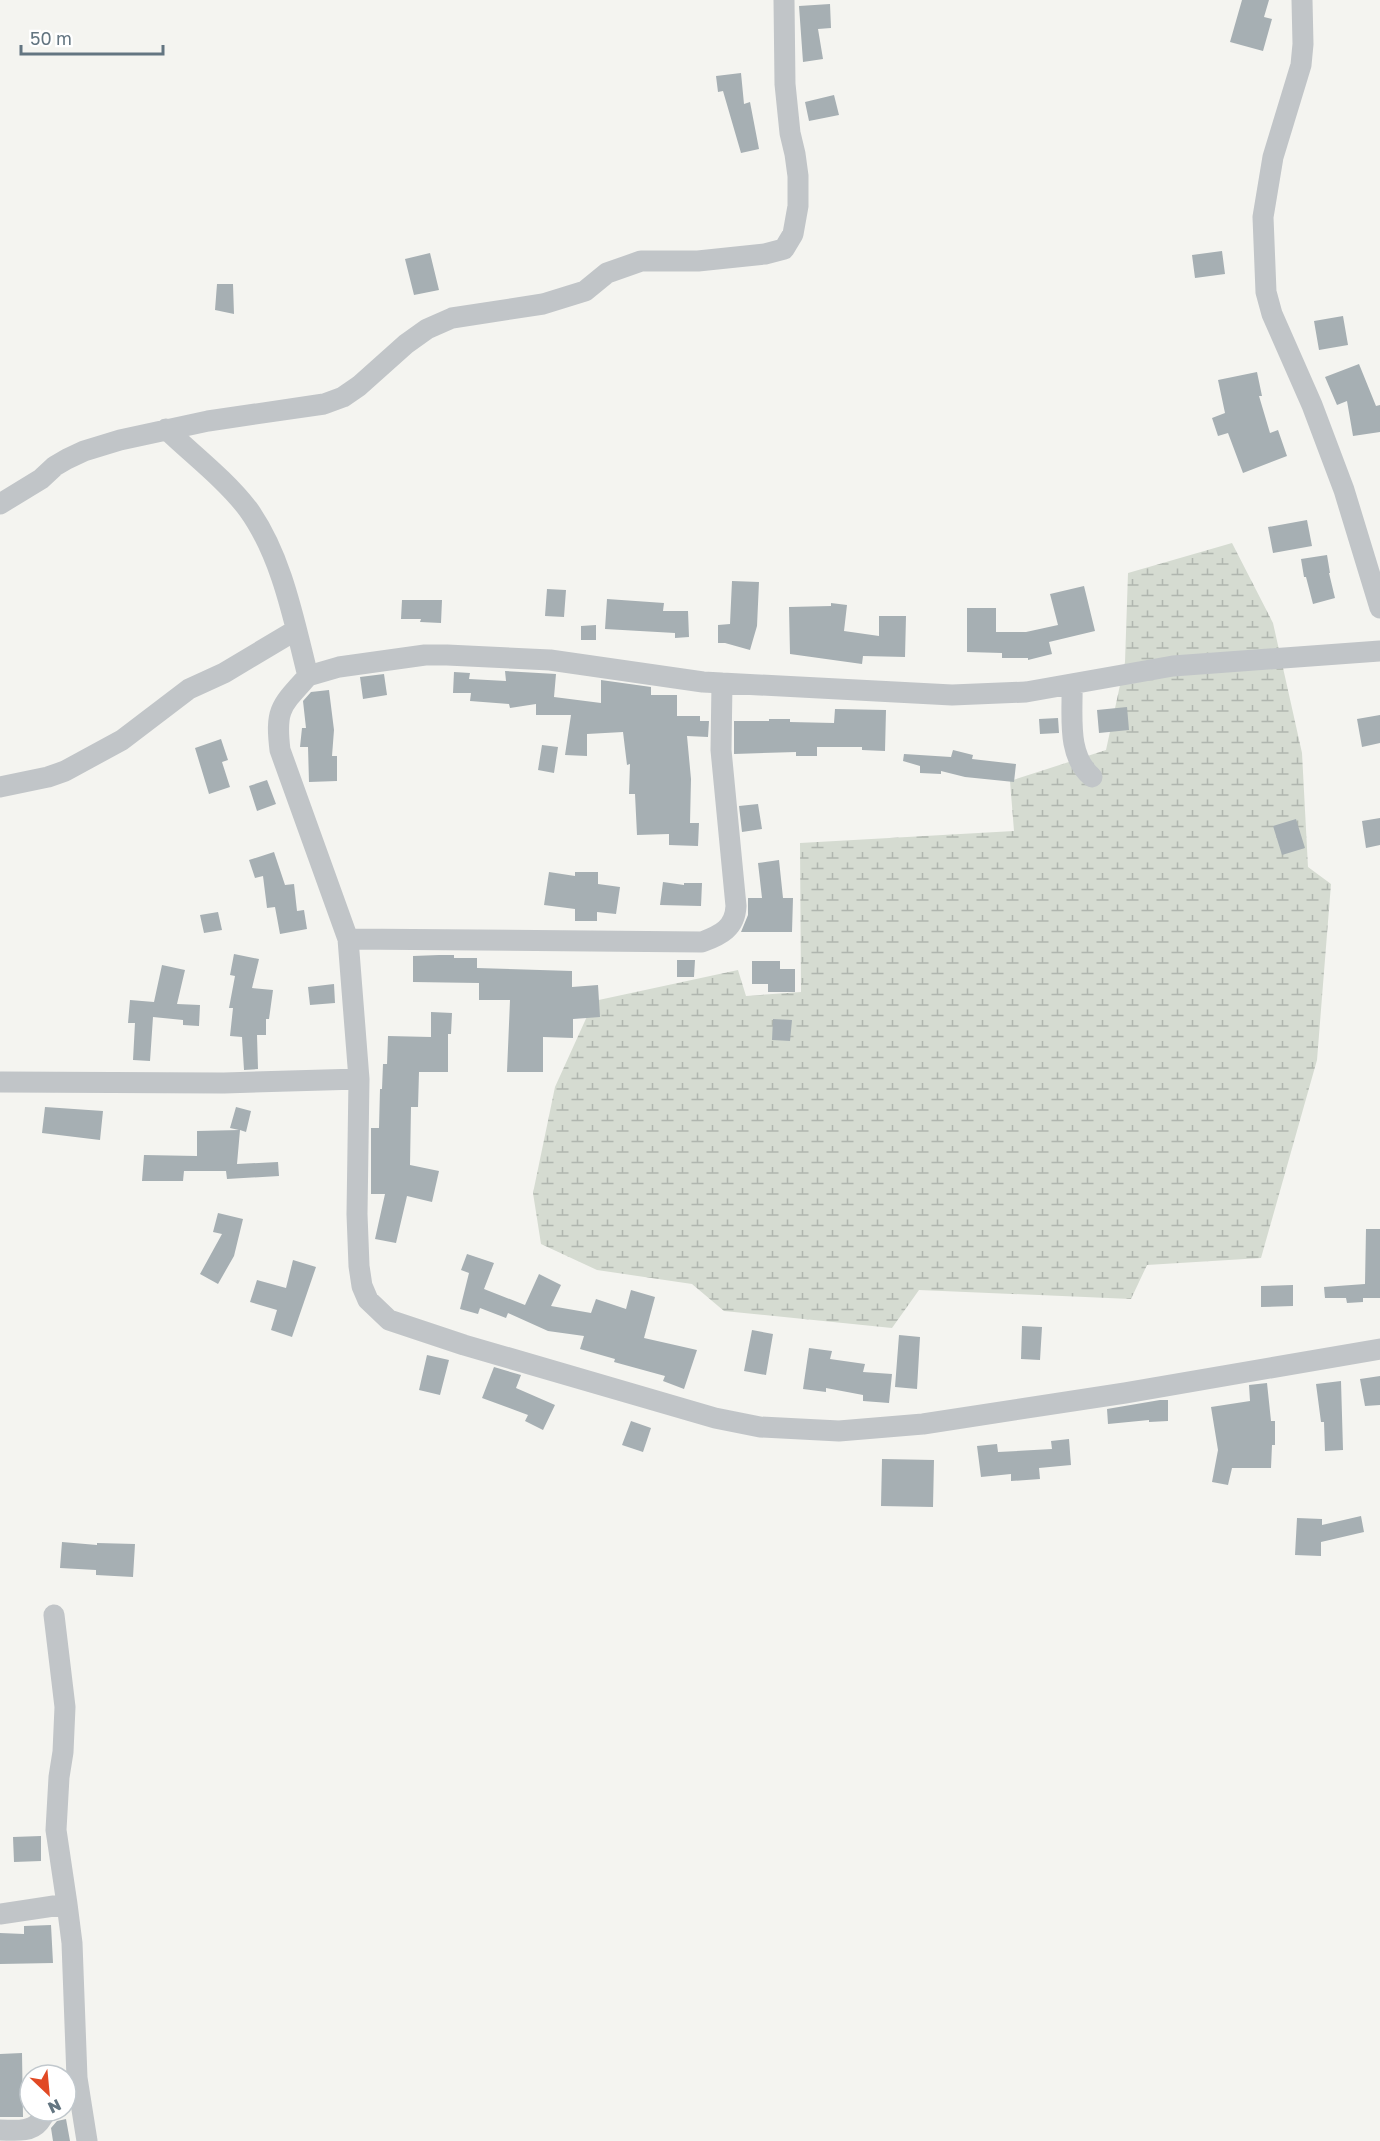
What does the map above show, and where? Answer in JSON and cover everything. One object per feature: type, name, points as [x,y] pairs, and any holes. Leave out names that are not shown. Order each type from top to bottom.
[{"type":"street","points":[[0,504],[41,479],[55,466],[84,451],[166,429],[324,404],[343,397],[359,386],[406,344],[427,329],[452,318],[543,304],[585,291],[607,273],[641,261],[699,261],[765,254],[784,249],[793,234],[798,206],[798,176],[790,133],[785,84],[784,0]]},
{"type":"street","points":[[1302,0],[1304,44],[1301,64],[1273,157],[1263,217],[1266,292],[1272,314],[1312,405],[1344,490],[1380,608]]},
{"type":"street","points":[[166,429],[224,482],[248,509],[261,531],[290,600],[308,676]]},
{"type":"street","points":[[0,787],[65,771],[122,740],[189,689],[224,673],[296,630]]},
{"type":"street","points":[[1380,651],[1173,666],[1026,692],[952,695],[722,683],[550,660],[425,655],[339,667],[308,676],[285,702],[279,712],[277,722],[280,750],[348,939],[359,1079],[357,1214],[359,1266],[362,1286],[368,1300],[389,1320],[464,1345],[715,1418],[760,1427],[839,1431],[923,1424],[1125,1393],[1380,1349]]},
{"type":"street","points":[[348,939],[702,942],[720,935],[736,917],[721,750],[722,683]]},
{"type":"street","points":[[1072,684],[1073,741],[1079,763],[1092,777]]},
{"type":"street","points":[[0,1082],[224,1083],[359,1079]]},
{"type":"street","points":[[54,1615],[65,1707],[56,1830],[72,1943],[76,2063]]},
{"type":"street","points":[[0,1914],[67,1904]]},
{"type":"street","points":[[78,2118],[87,2141]]},
{"type":"street","points":[[0,2130],[24,2130],[32,2128],[36,2123]]},
{"type":"green space","points":[[1232,543],[1273,623],[1302,753],[1308,867],[1331,884],[1317,1060],[1261,1258],[1147,1265],[1131,1299],[919,1290],[892,1328],[724,1311],[692,1284],[597,1270],[541,1244],[533,1193],[555,1087],[594,1001],[738,970],[746,996],[801,992],[800,843],[1014,831],[1010,781],[1106,750],[1125,662],[1128,573]]},
{"type":"building","points":[[1242,0],[1269,0],[1264,17],[1272,19],[1263,51],[1230,42]]},
{"type":"building","points":[[830,4],[831,28],[818,29],[823,59],[803,62],[799,6]]},
{"type":"building","points":[[741,73],[744,104],[750,102],[759,149],[741,153],[723,91],[718,92],[716,76]]},
{"type":"building","points":[[834,95],[839,115],[809,121],[805,102]]},
{"type":"building","points":[[1222,251],[1225,274],[1195,278],[1192,255]]},
{"type":"building","points":[[430,253],[439,290],[414,295],[405,259]]},
{"type":"building","points":[[217,284],[233,284],[234,314],[215,310]]},
{"type":"building","points":[[1343,316],[1348,345],[1319,350],[1314,321]]},
{"type":"building","points":[[1359,364],[1376,406],[1380,405],[1380,432],[1353,436],[1347,401],[1337,405],[1325,377]]},
{"type":"building","points":[[1257,372],[1262,396],[1259,396],[1270,433],[1278,430],[1287,456],[1243,473],[1228,433],[1218,436],[1212,418],[1225,413],[1218,380]]},
{"type":"building","points":[[1307,520],[1312,546],[1273,553],[1268,527]]},
{"type":"building","points":[[1327,555],[1335,598],[1313,604],[1301,559]]},
{"type":"building","points":[[732,581],[759,582],[757,626],[750,650],[718,643],[718,625],[730,624]]},
{"type":"building","points":[[1084,586],[1095,631],[1049,642],[1052,654],[1028,660],[1028,658],[1002,658],[1002,653],[967,652],[967,608],[996,608],[996,632],[1026,632],[1058,625],[1050,594]]},
{"type":"building","points":[[547,589],[566,590],[564,617],[545,616]]},
{"type":"building","points":[[607,599],[664,603],[663,611],[688,611],[689,637],[675,638],[675,633],[605,629]]},
{"type":"building","points":[[402,600],[442,600],[441,623],[420,622],[421,619],[401,619]]},
{"type":"building","points":[[831,603],[847,605],[844,631],[879,636],[879,616],[906,616],[905,657],[863,656],[862,664],[790,654],[789,607],[831,606]]},
{"type":"building","points":[[596,625],[596,640],[581,640],[581,626]]},
{"type":"building","points":[[505,671],[556,674],[554,697],[601,703],[601,680],[651,687],[651,695],[677,695],[677,716],[700,716],[700,721],[709,721],[708,737],[687,736],[691,779],[690,823],[699,823],[698,846],[669,845],[669,834],[637,835],[635,794],[629,794],[630,764],[627,765],[623,732],[587,734],[587,756],[565,755],[571,715],[536,715],[536,704],[510,708],[509,704],[470,701],[471,693],[453,693],[454,672],[470,673],[469,679],[506,681]]},
{"type":"building","points":[[384,674],[387,695],[363,699],[360,677]]},
{"type":"building","points":[[329,690],[334,730],[332,756],[337,756],[337,781],[309,782],[308,747],[300,747],[302,728],[306,728],[303,701],[311,692]]},
{"type":"building","points":[[1127,707],[1129,730],[1099,733],[1097,710]]},
{"type":"building","points":[[835,709],[886,710],[885,751],[862,750],[862,747],[817,747],[817,756],[796,756],[796,752],[734,754],[734,721],[790,719],[790,722],[834,723]]},
{"type":"building","points":[[1380,715],[1380,743],[1362,747],[1357,719]]},
{"type":"building","points":[[1058,718],[1059,733],[1040,734],[1039,719]]},
{"type":"building","points":[[221,739],[228,760],[222,762],[230,787],[209,794],[195,748]]},
{"type":"building","points":[[542,745],[558,747],[554,773],[538,770]]},
{"type":"building","points":[[953,750],[973,755],[972,759],[1016,764],[1014,782],[965,777],[941,771],[941,774],[920,773],[920,766],[903,761],[904,754],[951,757]]},
{"type":"building","points":[[267,780],[276,804],[257,811],[249,786]]},
{"type":"building","points":[[758,804],[762,829],[742,832],[739,806]]},
{"type":"building","points":[[1380,818],[1380,845],[1366,848],[1362,821]]},
{"type":"building","points":[[1296,819],[1305,848],[1282,855],[1273,826]]},
{"type":"building","points":[[274,852],[285,885],[294,884],[297,911],[304,910],[307,929],[280,934],[275,907],[267,908],[263,876],[255,878],[249,860]]},
{"type":"building","points":[[779,860],[783,898],[793,898],[792,932],[741,932],[748,915],[748,898],[762,898],[758,863]]},
{"type":"building","points":[[549,872],[575,876],[575,872],[598,872],[598,884],[620,887],[616,914],[597,912],[597,921],[575,921],[575,909],[544,905]]},
{"type":"building","points":[[663,882],[684,885],[684,883],[702,883],[701,906],[660,905]]},
{"type":"building","points":[[218,912],[222,930],[204,933],[200,915]]},
{"type":"building","points":[[234,954],[259,959],[252,988],[273,990],[269,1019],[266,1019],[266,1035],[257,1035],[258,1069],[244,1070],[242,1037],[230,1036],[233,1008],[229,1008],[235,976],[230,975]]},
{"type":"building","points":[[454,955],[454,958],[477,958],[477,968],[572,971],[572,987],[598,985],[600,1017],[573,1019],[573,1038],[543,1037],[543,1072],[507,1072],[510,1000],[479,1000],[479,983],[413,982],[413,956]]},
{"type":"building","points":[[677,960],[695,960],[694,977],[677,977]]},
{"type":"building","points":[[752,961],[780,961],[780,969],[795,969],[795,992],[768,992],[768,984],[752,984]]},
{"type":"building","points":[[162,965],[185,970],[177,1004],[200,1005],[199,1026],[183,1025],[183,1020],[153,1017],[150,1061],[133,1060],[135,1023],[128,1023],[130,1000],[154,1002]]},
{"type":"building","points":[[334,984],[335,1003],[310,1005],[308,987]]},
{"type":"building","points":[[431,1012],[452,1013],[451,1034],[448,1034],[448,1072],[419,1072],[418,1107],[411,1107],[410,1165],[439,1171],[432,1202],[407,1196],[396,1243],[375,1239],[385,1194],[371,1194],[371,1128],[379,1128],[380,1089],[382,1089],[383,1064],[387,1064],[388,1036],[431,1037]]},
{"type":"building","points":[[773,1019],[792,1020],[790,1041],[772,1040]]},
{"type":"building","points":[[45,1107],[103,1111],[100,1140],[42,1133]]},
{"type":"building","points":[[236,1107],[251,1111],[246,1132],[240,1130],[237,1164],[278,1162],[279,1176],[227,1179],[226,1171],[184,1171],[183,1181],[142,1181],[144,1155],[197,1156],[197,1131],[239,1130],[230,1128]]},
{"type":"building","points":[[218,1213],[243,1219],[234,1256],[218,1284],[200,1274],[222,1234],[213,1232]]},
{"type":"building","points":[[1366,1229],[1380,1229],[1380,1298],[1363,1298],[1363,1302],[1347,1303],[1346,1298],[1325,1298],[1324,1287],[1365,1284]]},
{"type":"building","points":[[467,1254],[494,1263],[484,1289],[525,1305],[539,1274],[561,1285],[551,1306],[591,1313],[596,1299],[626,1309],[631,1290],[655,1297],[644,1338],[697,1350],[684,1389],[663,1381],[665,1376],[614,1362],[615,1359],[580,1349],[584,1336],[548,1331],[508,1313],[506,1318],[480,1308],[478,1314],[460,1309],[469,1273],[461,1270]]},
{"type":"building","points":[[293,1260],[316,1267],[292,1337],[271,1330],[277,1310],[250,1302],[257,1280],[286,1288]]},
{"type":"building","points":[[1293,1285],[1293,1306],[1261,1307],[1261,1286]]},
{"type":"building","points":[[1022,1326],[1042,1327],[1040,1360],[1021,1359]]},
{"type":"building","points":[[752,1330],[773,1334],[766,1375],[744,1371]]},
{"type":"building","points":[[899,1335],[920,1337],[917,1389],[895,1387]]},
{"type":"building","points":[[809,1348],[832,1351],[830,1359],[865,1364],[863,1372],[892,1374],[889,1403],[863,1401],[863,1395],[826,1388],[826,1392],[803,1389]]},
{"type":"building","points":[[427,1355],[449,1360],[440,1395],[419,1390]]},
{"type":"building","points":[[494,1367],[521,1375],[516,1388],[555,1405],[543,1430],[525,1421],[528,1415],[482,1398]]},
{"type":"building","points":[[1380,1376],[1380,1405],[1365,1406],[1360,1379]]},
{"type":"building","points":[[1341,1381],[1343,1450],[1325,1451],[1324,1422],[1321,1422],[1316,1384]]},
{"type":"building","points":[[1267,1383],[1271,1421],[1275,1421],[1275,1445],[1272,1445],[1271,1468],[1232,1468],[1228,1485],[1212,1482],[1218,1450],[1211,1407],[1250,1401],[1249,1385]]},
{"type":"building","points":[[1168,1400],[1168,1421],[1149,1422],[1149,1420],[1108,1424],[1107,1409]]},
{"type":"building","points":[[631,1421],[651,1428],[643,1452],[622,1445]]},
{"type":"building","points":[[1069,1439],[1071,1465],[1039,1468],[1040,1479],[1011,1481],[1011,1474],[981,1477],[977,1446],[997,1444],[998,1452],[1052,1449],[1051,1441]]},
{"type":"building","points":[[882,1459],[934,1460],[933,1507],[881,1506]]},
{"type":"building","points":[[1361,1516],[1364,1532],[1321,1542],[1321,1556],[1295,1555],[1297,1518],[1322,1519],[1322,1525]]},
{"type":"building","points":[[62,1542],[97,1545],[97,1543],[135,1544],[133,1577],[96,1575],[96,1570],[60,1568]]},
{"type":"building","points":[[41,1836],[41,1861],[14,1862],[13,1837]]},
{"type":"building","points":[[51,1925],[53,1963],[0,1964],[0,1933],[24,1934],[24,1926]]},
{"type":"building","points":[[22,2053],[22,2063],[18,2063],[18,2117],[0,2117],[0,2054]]},
{"type":"building","points":[[55,2123],[67,2123],[70,2141],[53,2141],[51,2128]]}]
